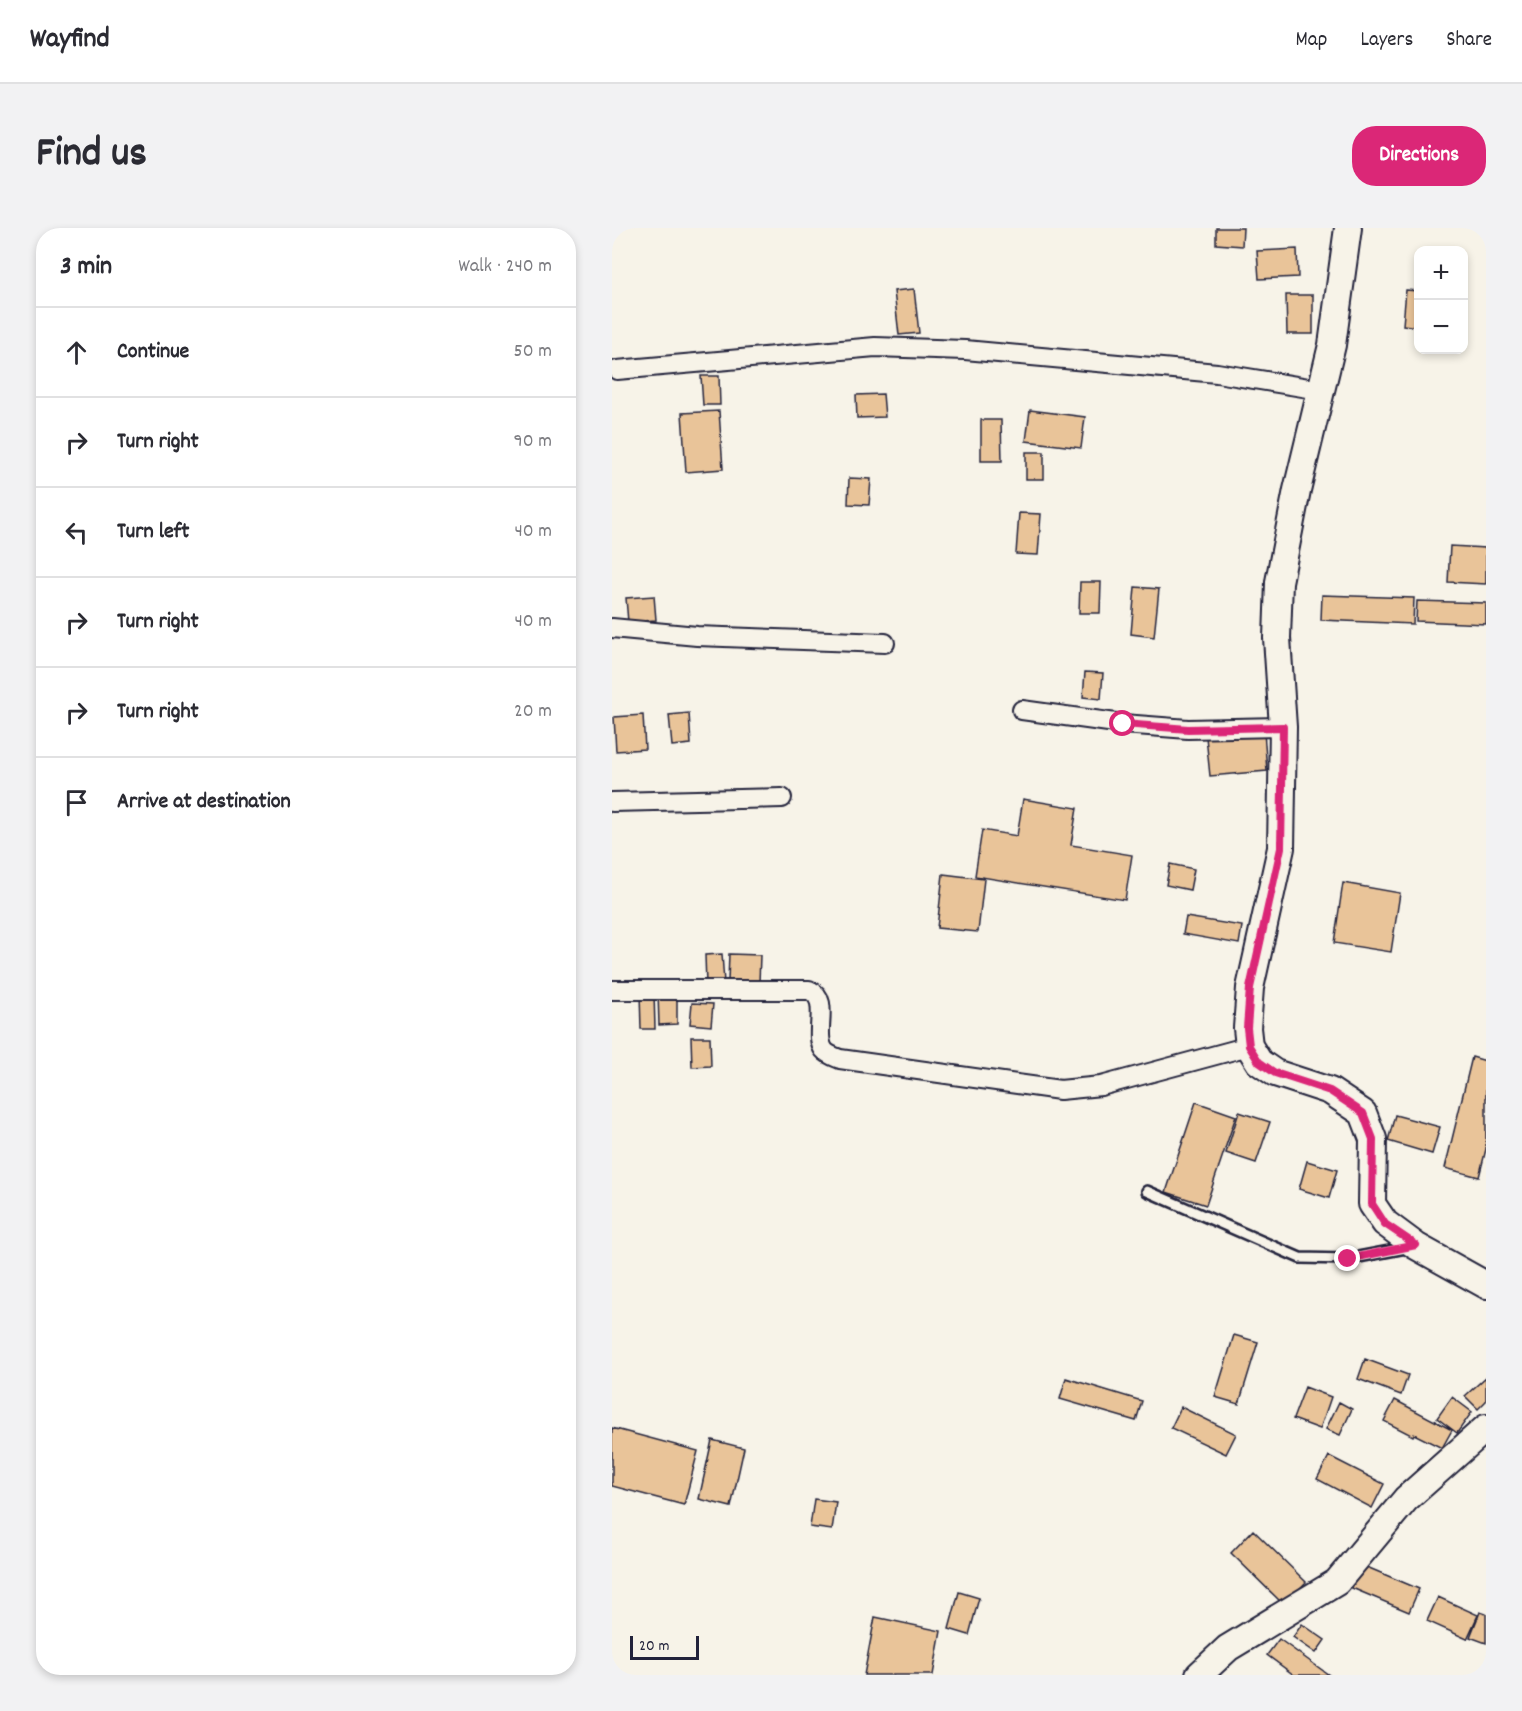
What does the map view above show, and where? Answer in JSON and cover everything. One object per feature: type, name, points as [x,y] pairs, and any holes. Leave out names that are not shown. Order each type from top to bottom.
[{"type":"street","points":[[1348,228],[1332,345],[1297,490],[1279,582],[1277,638],[1283,727],[1281,848],[1250,988],[1247,1028],[1249,1046],[1259,1062],[1275,1073],[1330,1091],[1363,1113],[1373,1139],[1372,1204],[1385,1224],[1416,1245],[1486,1285]]},
{"type":"street","points":[[617,370],[875,347],[964,350],[1104,362],[1217,373],[1321,390]]},
{"type":"street","points":[[612,628],[696,636],[885,642]]},
{"type":"street","points":[[1022,710],[1123,724],[1188,729],[1283,727]]},
{"type":"street","points":[[612,802],[782,798]]},
{"type":"street","points":[[612,990],[809,990],[818,996],[820,1044],[826,1053],[840,1059],[1060,1090],[1101,1086],[1249,1046]]},
{"type":"street","points":[[1199,1675],[1228,1648],[1337,1582],[1406,1499],[1486,1428]]},
{"type":"lane","points":[[1147,1191],[1300,1257],[1348,1259],[1416,1245]]},
{"type":"building","points":[[1216,228],[1243,228],[1242,246],[1216,244]]},
{"type":"building","points":[[1297,249],[1298,277],[1259,279],[1257,251]]},
{"type":"building","points":[[914,289],[919,333],[899,335],[894,291]]},
{"type":"building","points":[[1406,290],[1414,291],[1414,326],[1403,325]]},
{"type":"building","points":[[1286,295],[1313,295],[1313,334],[1287,334]]},
{"type":"building","points":[[701,376],[719,376],[720,405],[703,405]]},
{"type":"building","points":[[883,394],[885,417],[857,418],[856,395]]},
{"type":"building","points":[[1030,410],[1085,417],[1081,448],[1026,441]]},
{"type":"building","points":[[719,411],[723,469],[686,472],[682,413]]},
{"type":"building","points":[[981,420],[1001,420],[1002,461],[981,461]]},
{"type":"building","points":[[1026,452],[1044,452],[1044,479],[1026,479]]},
{"type":"building","points":[[849,478],[871,479],[869,505],[848,504]]},
{"type":"building","points":[[1019,513],[1041,514],[1038,555],[1016,554]]},
{"type":"building","points":[[1450,546],[1486,548],[1486,584],[1448,582]]},
{"type":"building","points":[[1080,582],[1101,582],[1100,613],[1079,613]]},
{"type":"building","points":[[1135,587],[1159,589],[1154,637],[1131,634]]},
{"type":"building","points":[[1322,595],[1414,598],[1413,624],[1321,620]]},
{"type":"building","points":[[654,596],[656,620],[628,622],[626,598]]},
{"type":"building","points":[[1417,601],[1486,603],[1486,624],[1416,621]]},
{"type":"building","points":[[1085,672],[1103,673],[1101,699],[1083,697]]},
{"type":"building","points":[[689,713],[691,744],[672,746],[669,715]]},
{"type":"building","points":[[643,715],[645,749],[616,751],[614,717]]},
{"type":"building","points":[[1264,732],[1267,771],[1210,776],[1206,737]]},
{"type":"building","points":[[1023,799],[1077,808],[1071,845],[1132,855],[1125,900],[975,876],[982,830],[1017,836]]},
{"type":"building","points":[[1170,864],[1194,869],[1190,890],[1166,885]]},
{"type":"building","points":[[943,874],[984,879],[978,932],[937,928]]},
{"type":"building","points":[[1343,883],[1400,893],[1391,952],[1334,943]]},
{"type":"building","points":[[1186,917],[1242,926],[1239,944],[1183,934]]},
{"type":"building","points":[[722,954],[724,983],[706,984],[705,955]]},
{"type":"building","points":[[729,954],[760,955],[759,983],[728,982]]},
{"type":"building","points":[[658,992],[677,992],[677,1024],[659,1025]]},
{"type":"building","points":[[640,993],[654,993],[655,1029],[641,1029]]},
{"type":"building","points":[[692,1003],[713,1004],[711,1026],[690,1024]]},
{"type":"building","points":[[691,1037],[710,1037],[711,1066],[692,1067]]},
{"type":"building","points":[[1472,1057],[1486,1061],[1486,1149],[1479,1177],[1445,1168]]},
{"type":"building","points":[[1196,1102],[1236,1116],[1206,1205],[1166,1192]]},
{"type":"building","points":[[1239,1112],[1270,1122],[1256,1163],[1226,1153]]},
{"type":"building","points":[[1395,1115],[1440,1127],[1432,1154],[1388,1141]]},
{"type":"building","points":[[1307,1161],[1337,1170],[1329,1198],[1299,1189]]},
{"type":"building","points":[[1234,1335],[1258,1342],[1239,1404],[1215,1397]]},
{"type":"building","points":[[1365,1359],[1408,1375],[1401,1395],[1358,1379]]},
{"type":"building","points":[[1486,1377],[1486,1401],[1478,1409],[1465,1396]]},
{"type":"building","points":[[1066,1378],[1142,1401],[1136,1421],[1060,1399]]},
{"type":"building","points":[[1305,1387],[1331,1397],[1320,1429],[1293,1419]]},
{"type":"building","points":[[1452,1397],[1472,1412],[1457,1433],[1437,1418]]},
{"type":"building","points":[[1395,1400],[1452,1430],[1442,1448],[1384,1421]]},
{"type":"building","points":[[1339,1402],[1352,1409],[1340,1435],[1326,1429]]},
{"type":"building","points":[[1181,1407],[1236,1434],[1226,1454],[1171,1428]]},
{"type":"building","points":[[612,1428],[698,1451],[684,1505],[612,1486]]},
{"type":"building","points":[[712,1440],[744,1448],[731,1507],[699,1499]]},
{"type":"building","points":[[1329,1456],[1384,1484],[1372,1508],[1317,1479]]},
{"type":"building","points":[[814,1499],[836,1502],[832,1530],[810,1527]]},
{"type":"building","points":[[1253,1530],[1306,1582],[1284,1605],[1231,1553]]},
{"type":"building","points":[[1362,1565],[1419,1589],[1409,1612],[1352,1588]]},
{"type":"building","points":[[959,1592],[979,1598],[969,1635],[949,1629]]},
{"type":"building","points":[[1438,1597],[1478,1615],[1467,1639],[1427,1621]]},
{"type":"building","points":[[1480,1612],[1486,1614],[1486,1643],[1470,1637]]},
{"type":"building","points":[[875,1617],[941,1631],[933,1675],[864,1675]]},
{"type":"building","points":[[1302,1624],[1325,1640],[1316,1653],[1293,1637]]},
{"type":"building","points":[[1279,1639],[1329,1675],[1294,1675],[1267,1655]]},
{"type":"route","points":[[1123,724],[1188,729],[1283,727],[1281,848],[1250,988],[1247,1028],[1249,1046],[1259,1062],[1275,1073],[1330,1091],[1363,1113],[1373,1139],[1372,1204],[1385,1224],[1416,1245],[1348,1259]]}]
